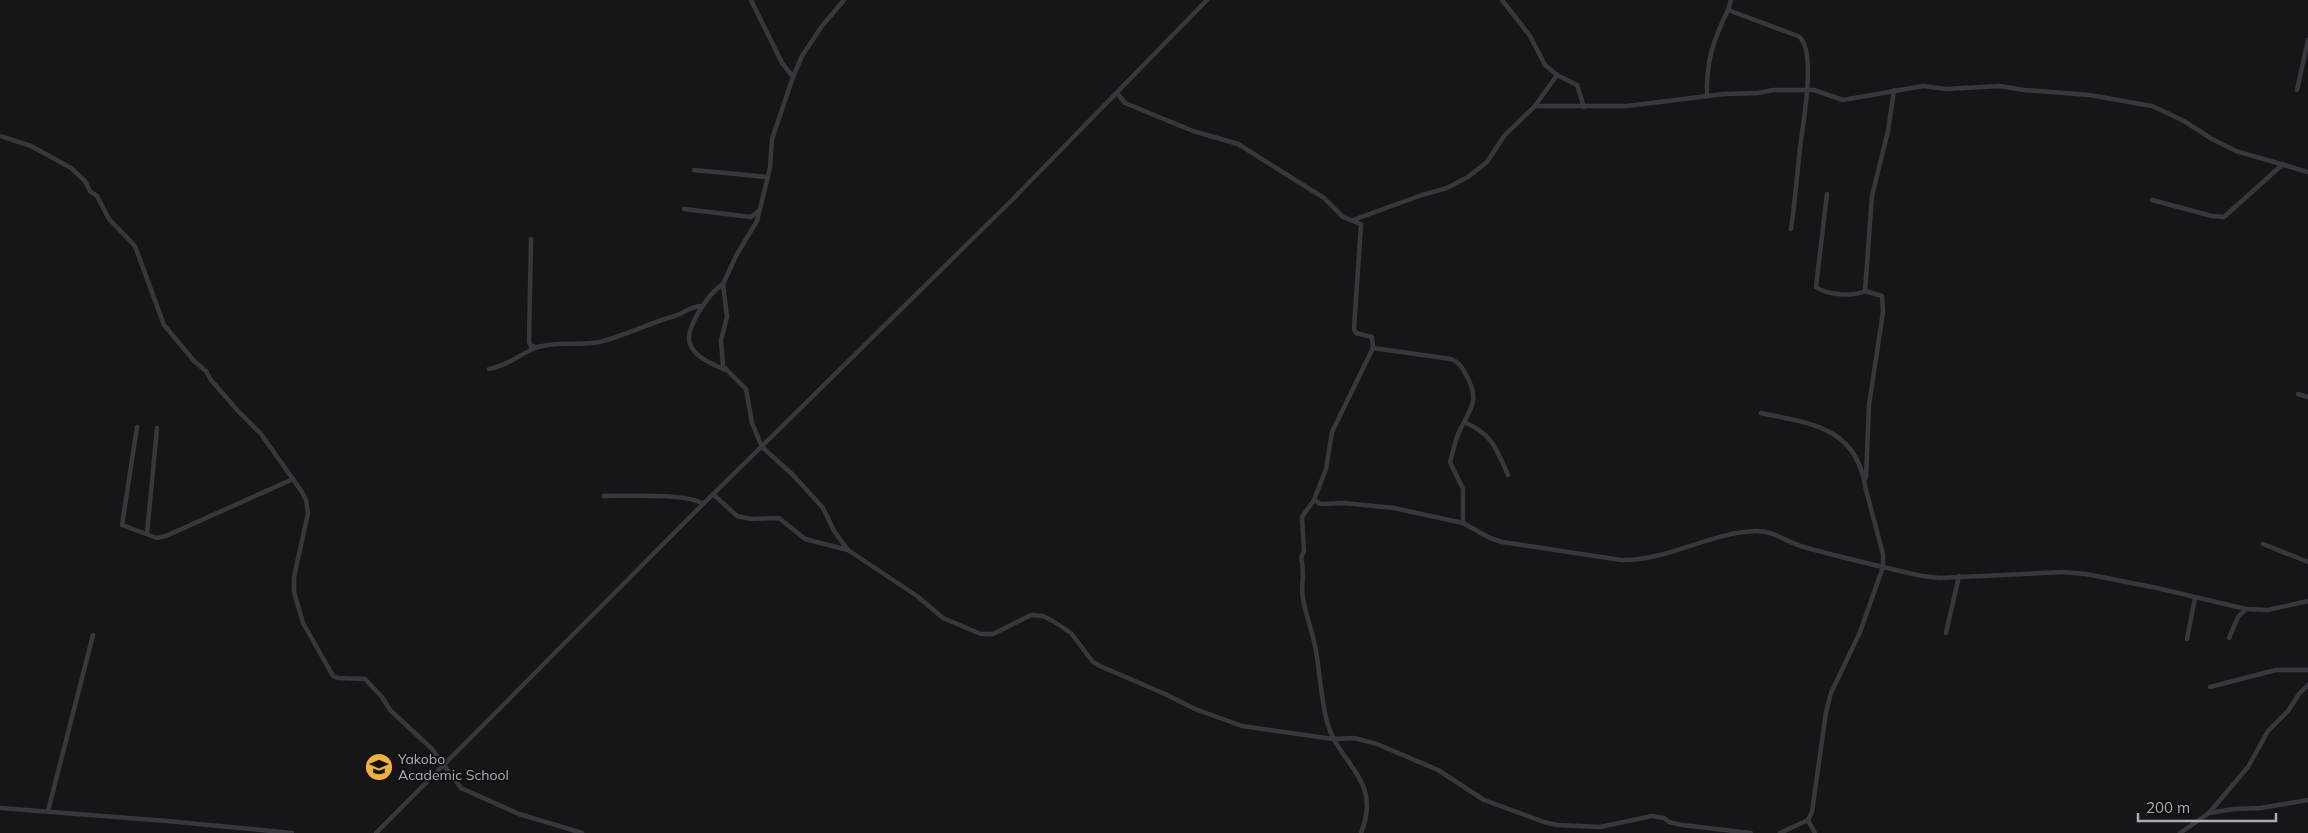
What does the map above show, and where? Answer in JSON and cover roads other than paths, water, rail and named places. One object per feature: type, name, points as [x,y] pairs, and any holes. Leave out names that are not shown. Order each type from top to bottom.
[{"type":"street","points":[[751,0],[782,63],[793,77]]},
{"type":"street","points":[[844,0],[822,26],[802,56],[772,139],[768,177],[755,226],[737,254],[723,284],[709,295],[702,306],[691,332],[690,343],[697,353],[726,370],[746,389],[752,423],[762,447],[793,475],[823,508],[834,531],[848,550]]},
{"type":"street","points":[[376,833],[703,504],[1117,93],[1206,0]]},
{"type":"street","points":[[1502,0],[1530,36],[1545,65],[1557,75],[1577,85],[1584,107]]},
{"type":"street","points":[[1707,96],[1706,71],[1711,47],[1731,0]]},
{"type":"street","points":[[1728,10],[1802,39],[1807,64],[1808,90],[1791,229]]},
{"type":"street","points":[[2297,90],[2308,40]]},
{"type":"street","points":[[1353,220],[1461,183],[1487,162],[1504,136],[1535,106],[1557,75]]},
{"type":"street","points":[[1535,106],[1627,106],[1707,96],[1758,93],[1770,90],[1808,90],[1840,100],[1923,86],[1946,89],[1999,86],[2024,90],[2068,92],[2144,104],[2162,110],[2223,145],[2308,172]]},
{"type":"street","points":[[1865,291],[1872,196],[1886,139],[1894,90]]},
{"type":"street","points":[[1117,93],[1125,103],[1193,131],[1238,144],[1324,198],[1343,216],[1361,224],[1354,328],[1356,332],[1372,337],[1373,348],[1332,432],[1327,465],[1314,500],[1302,517],[1304,551],[1300,558],[1304,571],[1302,592],[1316,650],[1326,720],[1333,739],[1354,768],[1365,792],[1365,817],[1362,833]]},
{"type":"street","points":[[0,136],[31,146],[71,168],[85,181],[90,191],[101,202],[109,219],[135,246],[164,326],[195,362],[206,371],[210,380],[242,416],[261,434],[302,492],[308,508],[294,586],[303,623],[333,676],[338,678],[365,679],[382,697],[390,710],[445,765],[456,784],[468,792],[519,814],[582,833]]},
{"type":"street","points":[[2152,200],[2212,216],[2224,216],[2283,164]]},
{"type":"street","points":[[694,170],[768,177]]},
{"type":"street","points":[[1780,833],[1808,820],[1815,800],[1826,712],[1831,694],[1860,632],[1883,567],[1883,554],[1866,490],[1869,405],[1883,312],[1882,296],[1865,291],[1860,294],[1848,294],[1822,291],[1816,287],[1827,194]]},
{"type":"street","points":[[684,209],[752,217],[760,210]]},
{"type":"street","points":[[531,240],[529,342],[531,346],[538,348]]},
{"type":"street","points":[[723,284],[727,317],[720,348],[723,366],[726,370]]},
{"type":"street","points":[[489,369],[507,364],[538,348],[559,343],[596,342],[613,338],[648,324],[684,313],[692,306],[702,306]]},
{"type":"street","points":[[1373,348],[1451,358],[1458,362],[1468,378],[1473,393],[1473,406],[1466,423],[1459,432],[1450,464],[1459,477],[1464,489],[1463,523]]},
{"type":"street","points":[[2298,394],[2308,397]]},
{"type":"street","points":[[1761,412],[1815,425],[1839,436],[1866,480]]},
{"type":"street","points":[[1466,423],[1487,435],[1498,451],[1508,475]]},
{"type":"street","points":[[137,427],[122,525],[157,538],[174,533],[293,479]]},
{"type":"street","points":[[147,534],[157,428]]},
{"type":"street","points":[[714,495],[737,516],[751,519],[779,518],[805,539],[848,550],[917,596],[943,618],[981,634],[993,634],[1031,615],[1043,616],[1071,633],[1093,662],[1100,666],[1195,709],[1242,726],[1333,739],[1354,738],[1377,744],[1438,770],[1490,802],[1557,825],[1600,827],[1652,816],[1664,818],[1682,825],[1751,833]]},
{"type":"street","points":[[604,496],[689,499],[697,500],[703,504]]},
{"type":"street","points":[[1314,500],[1321,504],[1342,503],[1394,508],[1463,523],[1490,538],[1502,542],[1621,560],[1637,559],[1678,550],[1717,536],[1759,531],[1804,547],[1922,576],[2063,572],[2078,573],[2157,588],[2246,609],[2268,610],[2308,601]]},
{"type":"street","points":[[2263,544],[2308,562]]},
{"type":"street","points":[[1946,633],[1959,576]]},
{"type":"street","points":[[2187,639],[2195,598]]},
{"type":"street","points":[[2229,638],[2238,617],[2246,609]]},
{"type":"street","points":[[48,812],[93,635]]},
{"type":"street","points":[[2210,687],[2276,670],[2308,670]]},
{"type":"street","points":[[2180,833],[2209,813],[2248,767],[2268,732],[2288,712],[2298,694],[2308,685]]},
{"type":"street","points":[[2209,813],[2234,809],[2261,808],[2308,800]]},
{"type":"street","points":[[0,808],[292,833]]},
{"type":"street","points":[[1808,820],[1815,833]]},
{"type":"place","name":"Yakobo Academic School","points":[[379,767]]}]
